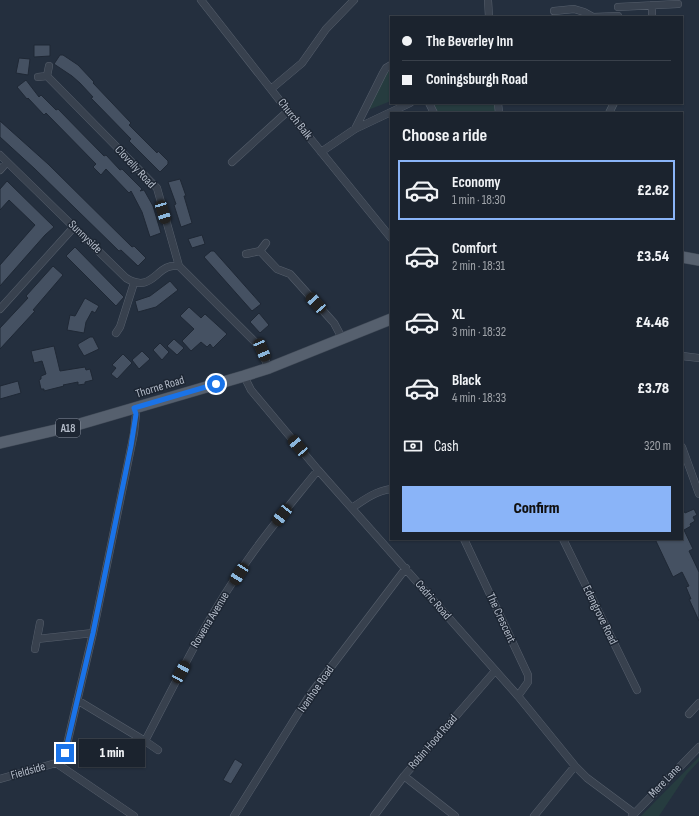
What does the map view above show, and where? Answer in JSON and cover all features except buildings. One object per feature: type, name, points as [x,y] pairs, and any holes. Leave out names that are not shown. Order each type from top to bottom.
[{"type":"main road","points":[[683,257],[699,260]]},
{"type":"main road","name":"Thorne Road","points":[[0,443],[73,426],[244,376],[269,368],[390,319]]},
{"type":"street","name":"Church Balk","points":[[201,0],[288,111],[390,237]]},
{"type":"street","points":[[271,89],[302,63],[326,29],[354,0]]},
{"type":"street","points":[[488,0],[489,16]]},
{"type":"street","points":[[618,16],[618,3],[652,5],[678,4]]},
{"type":"street","points":[[652,5],[652,16]]},
{"type":"street","points":[[554,11],[574,9],[584,12],[588,16]]},
{"type":"street","points":[[38,77],[46,76],[49,66]]},
{"type":"street","points":[[355,129],[382,73],[390,66]]},
{"type":"street","name":"Clovelly Road","points":[[46,76],[157,188],[179,266],[258,345],[262,350],[269,368]]},
{"type":"street","points":[[391,112],[408,104]]},
{"type":"street","points":[[232,162],[288,111]]},
{"type":"street","points":[[321,152],[355,129],[390,112]]},
{"type":"street","name":"Sunnyside","points":[[0,155],[126,278],[134,283]]},
{"type":"street","points":[[0,170],[7,162]]},
{"type":"street","points":[[0,309],[74,227]]},
{"type":"street","points":[[246,254],[260,251],[266,242]]},
{"type":"street","points":[[260,251],[277,269],[290,274],[334,323],[342,338]]},
{"type":"street","points":[[116,333],[120,327],[134,283],[152,280],[166,268],[173,265],[179,266]]},
{"type":"street","points":[[683,356],[699,358]]},
{"type":"street","name":"Cedric Road","points":[[244,376],[251,390],[318,470],[518,696],[575,766],[587,778],[633,815]]},
{"type":"street","points":[[134,408],[136,414],[134,433],[93,633],[65,753],[56,763],[134,816]]},
{"type":"street","points":[[683,450],[699,494]]},
{"type":"street","name":"Rowena Avenue","points":[[145,741],[214,613],[247,560],[318,470]]},
{"type":"street","points":[[352,508],[368,497],[383,490],[390,489]]},
{"type":"street","name":"The Crescent","points":[[464,540],[528,675],[528,682],[518,696]]},
{"type":"street","name":"Edengrove Road","points":[[563,540],[637,690]]},
{"type":"street","name":"Ivanhoe Road","points":[[234,816],[309,696],[406,568]]},
{"type":"street","points":[[35,649],[40,623]]},
{"type":"street","points":[[37,639],[93,633]]},
{"type":"street","name":"Robin Hood Road","points":[[374,816],[404,776],[495,671]]},
{"type":"street","points":[[77,700],[158,750]]},
{"type":"street","points":[[689,714],[699,702]]},
{"type":"street","name":"Mere Lane","points":[[633,815],[699,747]]},
{"type":"street","name":"Fieldside","points":[[0,779],[56,763]]},
{"type":"street","points":[[534,816],[575,766]]},
{"type":"street","points":[[404,776],[455,816]]},
{"type":"green space","points":[[390,71],[390,101],[368,110],[386,74]]},
{"type":"green space","points":[[435,104],[495,104],[495,112],[436,112]]},
{"type":"green space","points":[[699,757],[699,761],[687,774],[659,816],[641,816]]},
{"type":"route","points":[[65,753],[93,633],[134,433],[136,414],[134,408],[216,384]]}]
